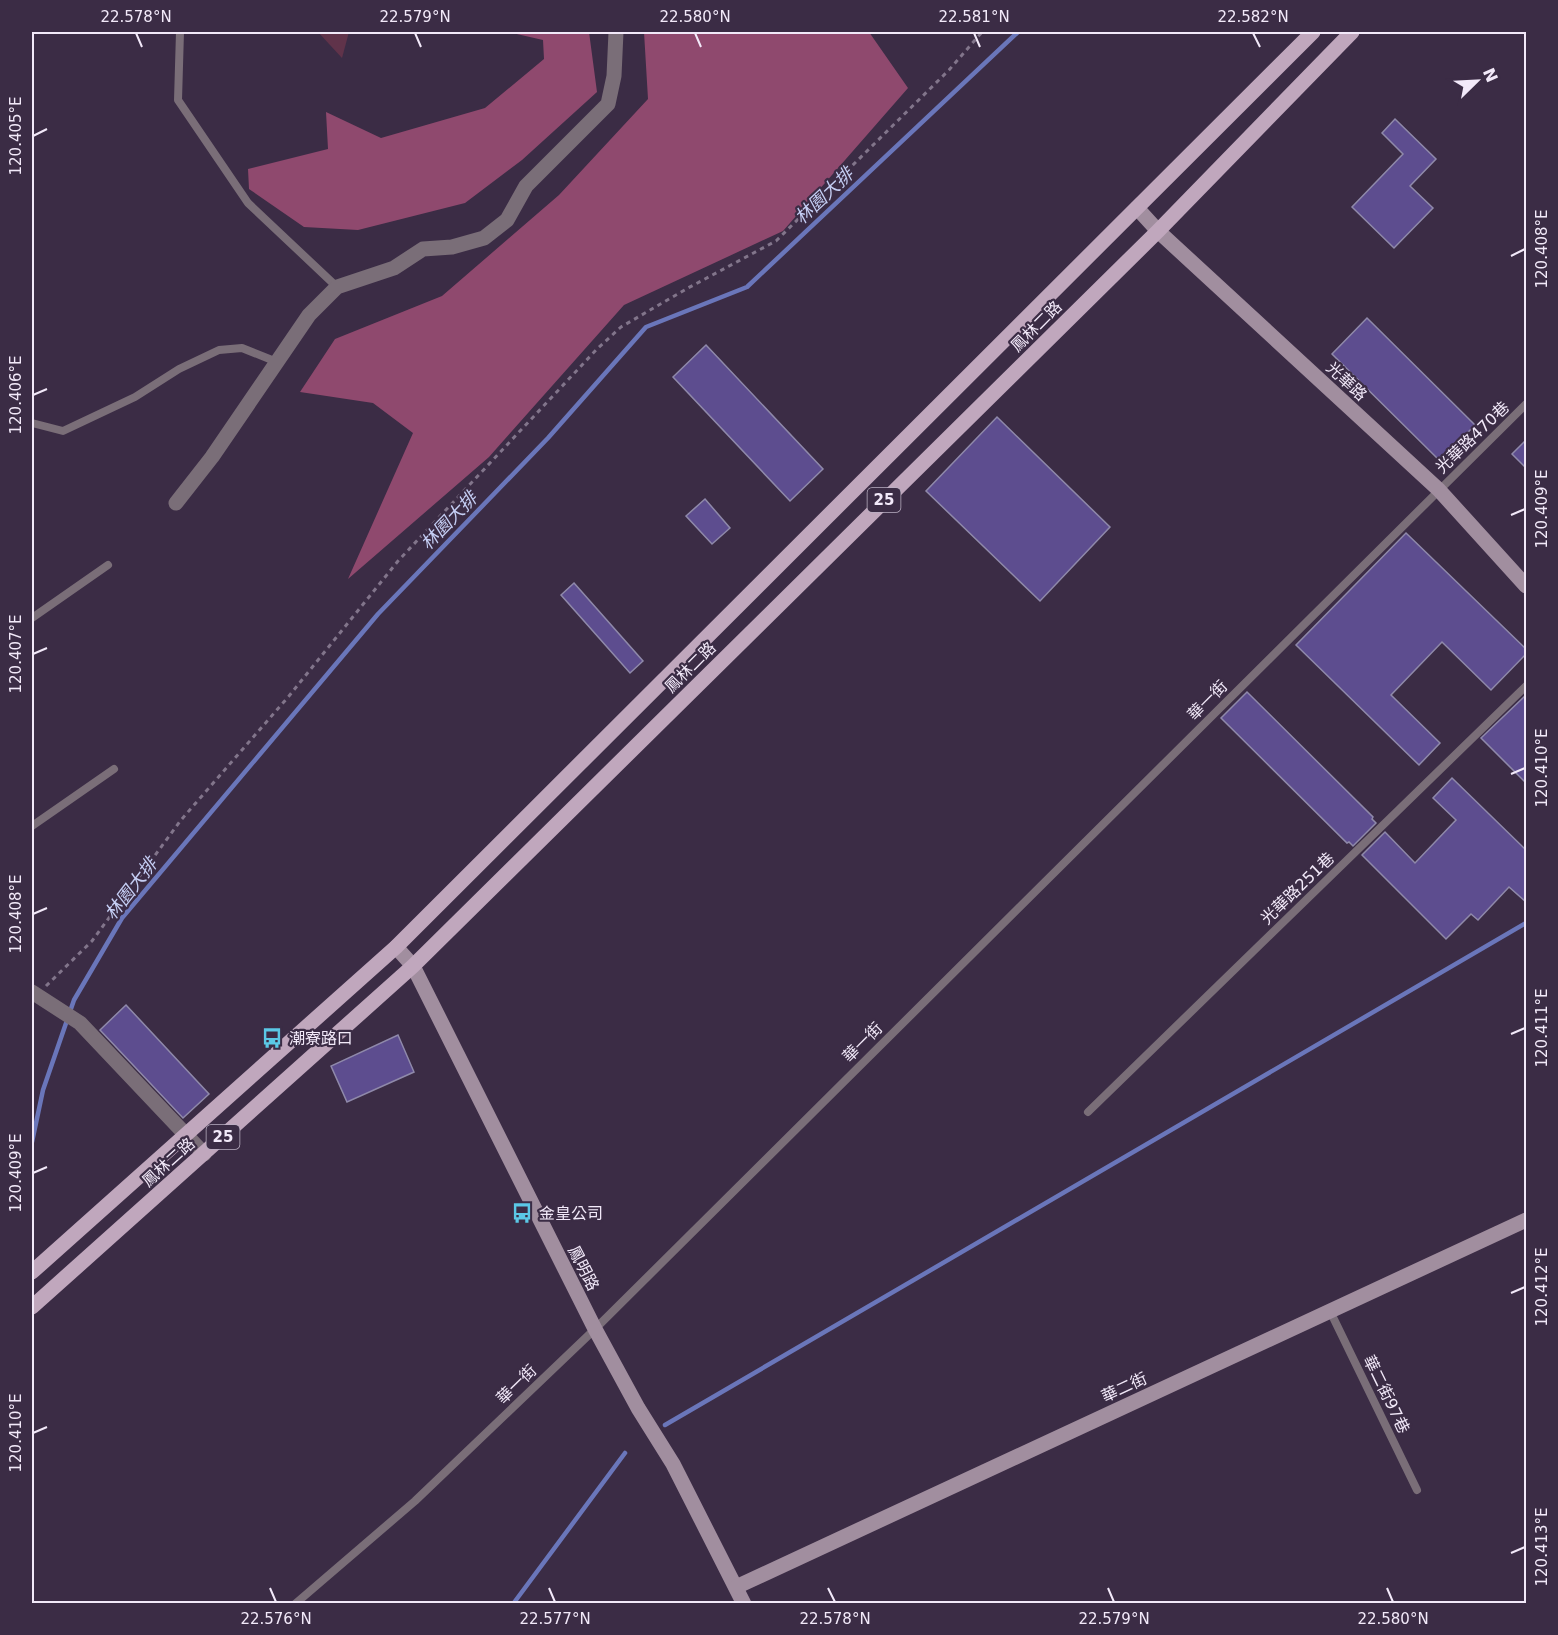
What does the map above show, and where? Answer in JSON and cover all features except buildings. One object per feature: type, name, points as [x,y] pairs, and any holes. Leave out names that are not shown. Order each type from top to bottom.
[{"type":"main road","name":"鳳林二路","points":[[32,1272],[396,947],[1313,32]]},
{"type":"main road","name":"鳳林二路","points":[[32,1307],[413,966],[1158,231],[1352,32]]},
{"type":"street","points":[[176,503],[212,456],[309,315],[337,287],[394,268],[423,249],[452,247],[484,238],[507,220],[526,186],[608,104],[614,76],[616,32]]},
{"type":"street","name":"光華路","points":[[1137,208],[1158,231],[1439,490],[1527,586]]},
{"type":"street","name":"鳳明路","points":[[396,947],[413,966],[595,1329],[672,1464],[744,1604]]},
{"type":"street","points":[[37,996],[80,1023],[204,1154]]},
{"type":"street","name":"華二街","points":[[736,1587],[1527,1220]]},
{"type":"lane","points":[[180,32],[178,100],[248,203],[337,287]]},
{"type":"lane","points":[[32,423],[63,431],[135,397],[179,369],[219,350],[242,348],[277,362]]},
{"type":"lane","name":"光華路470巷","points":[[1439,490],[1527,404]]},
{"type":"lane","name":"華一街","points":[[295,1604],[415,1501],[595,1329],[1439,490]]},
{"type":"lane","points":[[32,618],[108,565]]},
{"type":"lane","name":"光華路251巷","points":[[1088,1112],[1527,686]]},
{"type":"lane","points":[[32,826],[114,769]]},
{"type":"lane","name":"華二街97巷","points":[[1330,1311],[1417,1491]]},
{"type":"path","points":[[37,996],[92,940],[181,820],[289,696],[398,561],[597,349],[621,327],[776,241],[949,70],[982,32]]},
{"type":"shaded area","points":[[318,32],[349,32],[342,58]]},
{"type":"shaded area","points":[[508,32],[589,32],[597,92],[522,160],[465,203],[358,230],[304,227],[249,189],[248,169],[328,149],[326,112],[381,138],[485,108],[544,59],[543,40]]},
{"type":"shaded area","points":[[644,32],[869,32],[908,88],[783,231],[624,305],[489,457],[348,579],[413,433],[373,403],[300,392],[335,339],[442,296],[559,195],[648,99]]},
{"type":"waterway","name":"林園大排","points":[[32,1142],[43,1090],[74,1000],[122,918],[378,614],[548,438],[646,327],[747,287],[1018,32]]},
{"type":"waterway","points":[[665,1425],[1526,923]]},
{"type":"waterway","points":[[513,1604],[625,1453]]},
{"type":"place","name":"潮寮路口","points":[[272,1038]]},
{"type":"place","name":"金皇公司","points":[[522,1213]]}]
